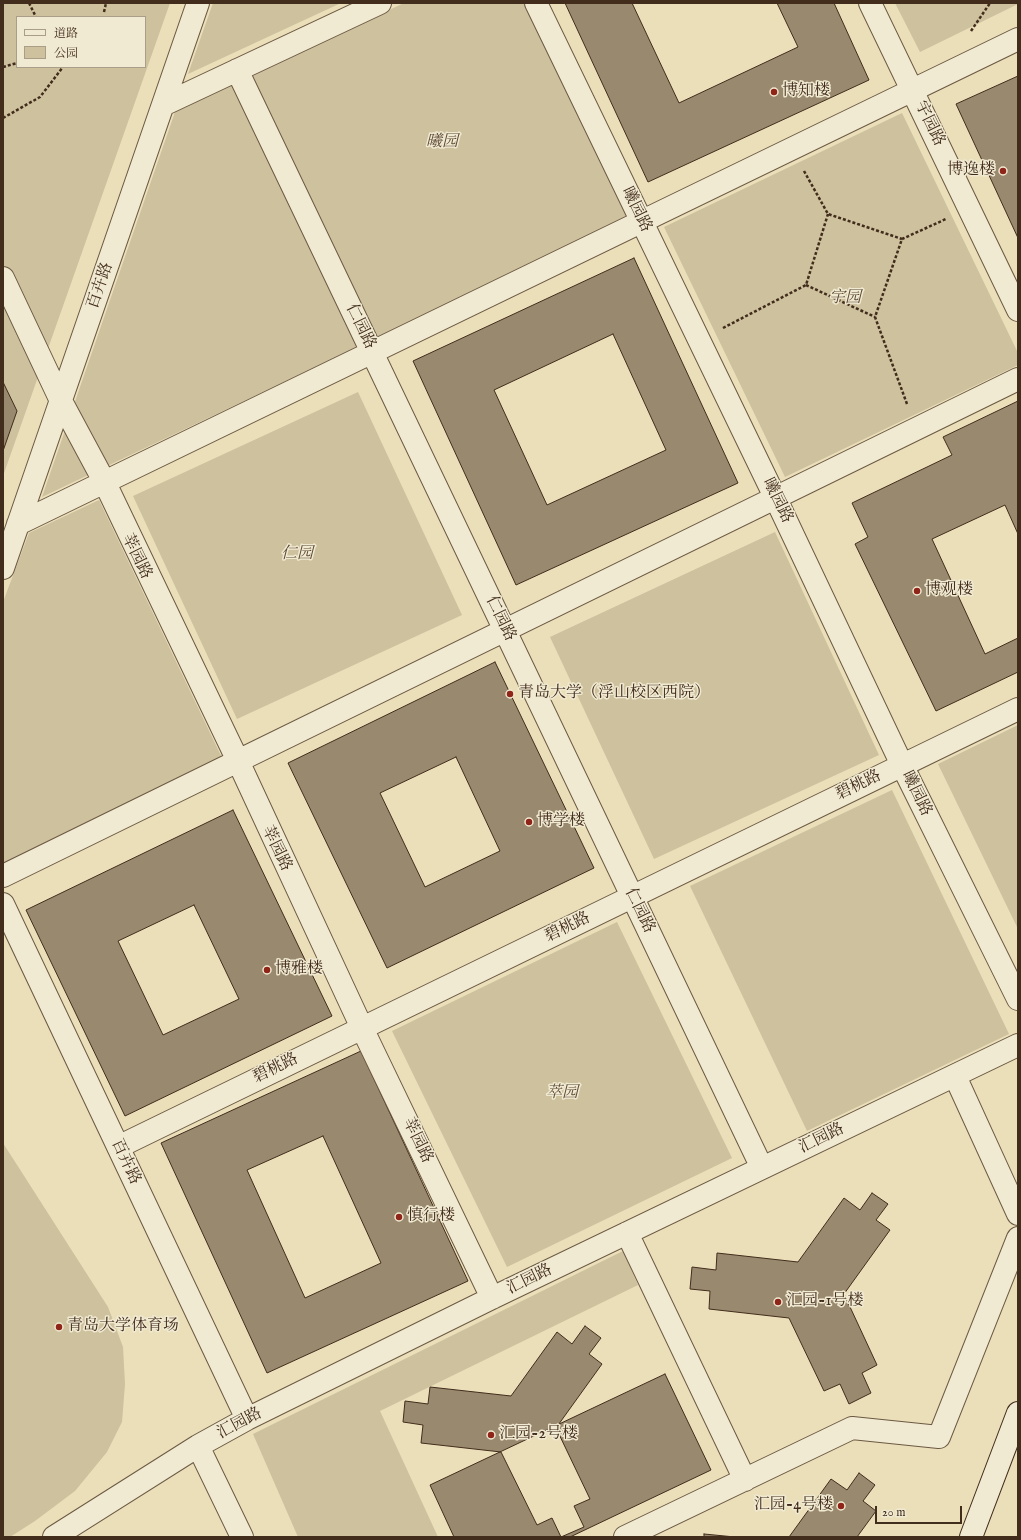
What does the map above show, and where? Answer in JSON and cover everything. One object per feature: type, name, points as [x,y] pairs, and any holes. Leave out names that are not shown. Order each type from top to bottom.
[{"type":"street","name":"百卉路","points":[[3,568],[198,3]]},
{"type":"street","points":[[163,104],[380,3]]},
{"type":"street","name":"曦园路","points":[[536,3],[775,497],[902,765],[1018,999]]},
{"type":"street","name":"宇园路","points":[[870,3],[1018,310]]},
{"type":"street","points":[[18,524],[1018,40]]},
{"type":"street","name":"仁园路","points":[[237,70],[762,1168]]},
{"type":"street","name":"莘园路","points":[[3,278],[61,401],[103,483],[492,1298]]},
{"type":"street","points":[[3,876],[1018,379]]},
{"type":"street","name":"碧桃路","points":[[118,1147],[1018,709]]},
{"type":"street","name":"百卉路","points":[[3,904],[247,1419]]},
{"type":"street","name":"汇园路","points":[[64,1534],[198,1446],[247,1419],[492,1298],[1018,1045]]},
{"type":"street","points":[[955,1076],[1018,1214]]},
{"type":"street","points":[[627,1233],[745,1480]]},
{"type":"street","points":[[625,1537],[852,1428],[939,1437],[1018,1238]]},
{"type":"street","points":[[971,1537],[1018,1413]]},
{"type":"street","points":[[198,1446],[242,1537]]},
{"type":"path","points":[[29,3],[36,16]]},
{"type":"path","points":[[104,12],[106,3]]},
{"type":"path","points":[[3,67],[16,63]]},
{"type":"path","points":[[3,118],[40,97],[62,68]]},
{"type":"path","points":[[792,149],[828,214],[902,239],[969,209]]},
{"type":"path","points":[[699,341],[806,285],[828,214]]},
{"type":"path","points":[[902,239],[875,317],[916,428]]},
{"type":"path","points":[[806,285],[875,317]]},
{"type":"green space","points":[[3,3],[170,3],[3,476]]},
{"type":"green space","points":[[213,3],[341,3],[188,74]]},
{"type":"green space","name":"曦园","points":[[404,3],[526,3],[629,218],[42,497],[175,112]]},
{"type":"green space","points":[[895,3],[1018,3],[1018,4],[920,52]]},
{"type":"green space","name":"宇园","points":[[902,113],[1018,353],[1018,365],[785,477],[664,227]]},
{"type":"green space","name":"仁园","points":[[358,392],[462,615],[237,719],[133,496]]},
{"type":"green space","points":[[99,500],[223,760],[3,864],[3,602],[29,533]]},
{"type":"green space","points":[[775,532],[879,755],[654,859],[550,637]]},
{"type":"green space","points":[[1018,725],[1018,929],[938,764]]},
{"type":"green space","points":[[892,790],[1009,1034],[807,1131],[690,886]]},
{"type":"green space","name":"萃园","points":[[617,922],[732,1158],[507,1267],[392,1031]]},
{"type":"green space","name":"青岛大学体育场","points":[[3,1143],[108,1307],[123,1347],[125,1384],[122,1422],[107,1452],[75,1491],[35,1521],[10,1537],[3,1537]]},
{"type":"green space","points":[[623,1251],[638,1285],[380,1411],[438,1537],[298,1537],[253,1434]]},
{"type":"building","name":"博知楼","points":[[565,3],[632,3],[679,103],[798,47],[777,3],[834,3],[869,80],[648,182]]},
{"type":"building","name":"博逸楼","points":[[1018,76],[1018,238],[956,104]]},
{"type":"building","points":[[634,258],[738,483],[516,585],[413,361]],"holes":[[[613,334],[666,450],[547,505],[494,390]]]},
{"type":"building","points":[[3,382],[17,411],[3,451]]},
{"type":"building","name":"博观楼","points":[[1018,401],[1018,534],[1005,505],[932,539],[985,654],[1018,638],[1018,672],[936,711],[855,544],[868,537],[852,503],[952,455],[943,437]]},
{"type":"building","name":"博学楼","points":[[495,662],[594,868],[387,968],[288,763]],"holes":[[[456,757],[500,851],[425,887],[380,793]]]},
{"type":"building","name":"博雅楼","points":[[233,810],[332,1016],[125,1116],[26,910]],"holes":[[[194,905],[239,999],[163,1035],[118,941]]]},
{"type":"building","name":"慎行楼","points":[[361,1051],[468,1281],[267,1373],[161,1143]],"holes":[[[323,1136],[381,1263],[305,1298],[247,1170]]]},
{"type":"building","name":"汇园-1号楼","points":[[872,1193],[888,1204],[876,1220],[890,1230],[844,1294],[877,1365],[862,1373],[871,1393],[849,1404],[840,1384],[824,1391],[789,1318],[709,1309],[710,1291],[690,1289],[692,1267],[716,1270],[717,1253],[798,1262],[844,1198],[860,1210]]},
{"type":"building","name":"汇园-2号楼","points":[[585,1326],[601,1338],[589,1354],[602,1364],[556,1428],[590,1499],[574,1506],[584,1527],[561,1537],[552,1518],[537,1525],[501,1452],[421,1443],[423,1425],[403,1422],[405,1401],[428,1404],[430,1387],[511,1396],[557,1332],[572,1344]]},
{"type":"building","points":[[665,1374],[711,1470],[570,1537],[454,1537],[430,1485]]},
{"type":"building","name":"汇园-4号楼","points":[[859,1473],[875,1485],[863,1501],[876,1511],[857,1537],[789,1537],[831,1479],[847,1490]]},
{"type":"building","name":"汇园-4号楼","points":[[704,1534],[735,1537],[704,1537]]},
{"type":"place","name":"博知楼","points":[[774,92]]},
{"type":"place","name":"博逸楼","points":[[1003,171]]},
{"type":"place","name":"博观楼","points":[[917,591]]},
{"type":"place","name":"青岛大学（浮山校区西院）","points":[[510,694]]},
{"type":"place","name":"博学楼","points":[[529,822]]},
{"type":"place","name":"博雅楼","points":[[267,970]]},
{"type":"place","name":"慎行楼","points":[[399,1217]]},
{"type":"place","name":"汇园-1号楼","points":[[778,1302]]},
{"type":"place","name":"青岛大学体育场","points":[[59,1327]]},
{"type":"place","name":"汇园-2号楼","points":[[491,1435]]},
{"type":"place","name":"汇园-4号楼","points":[[841,1506]]}]
